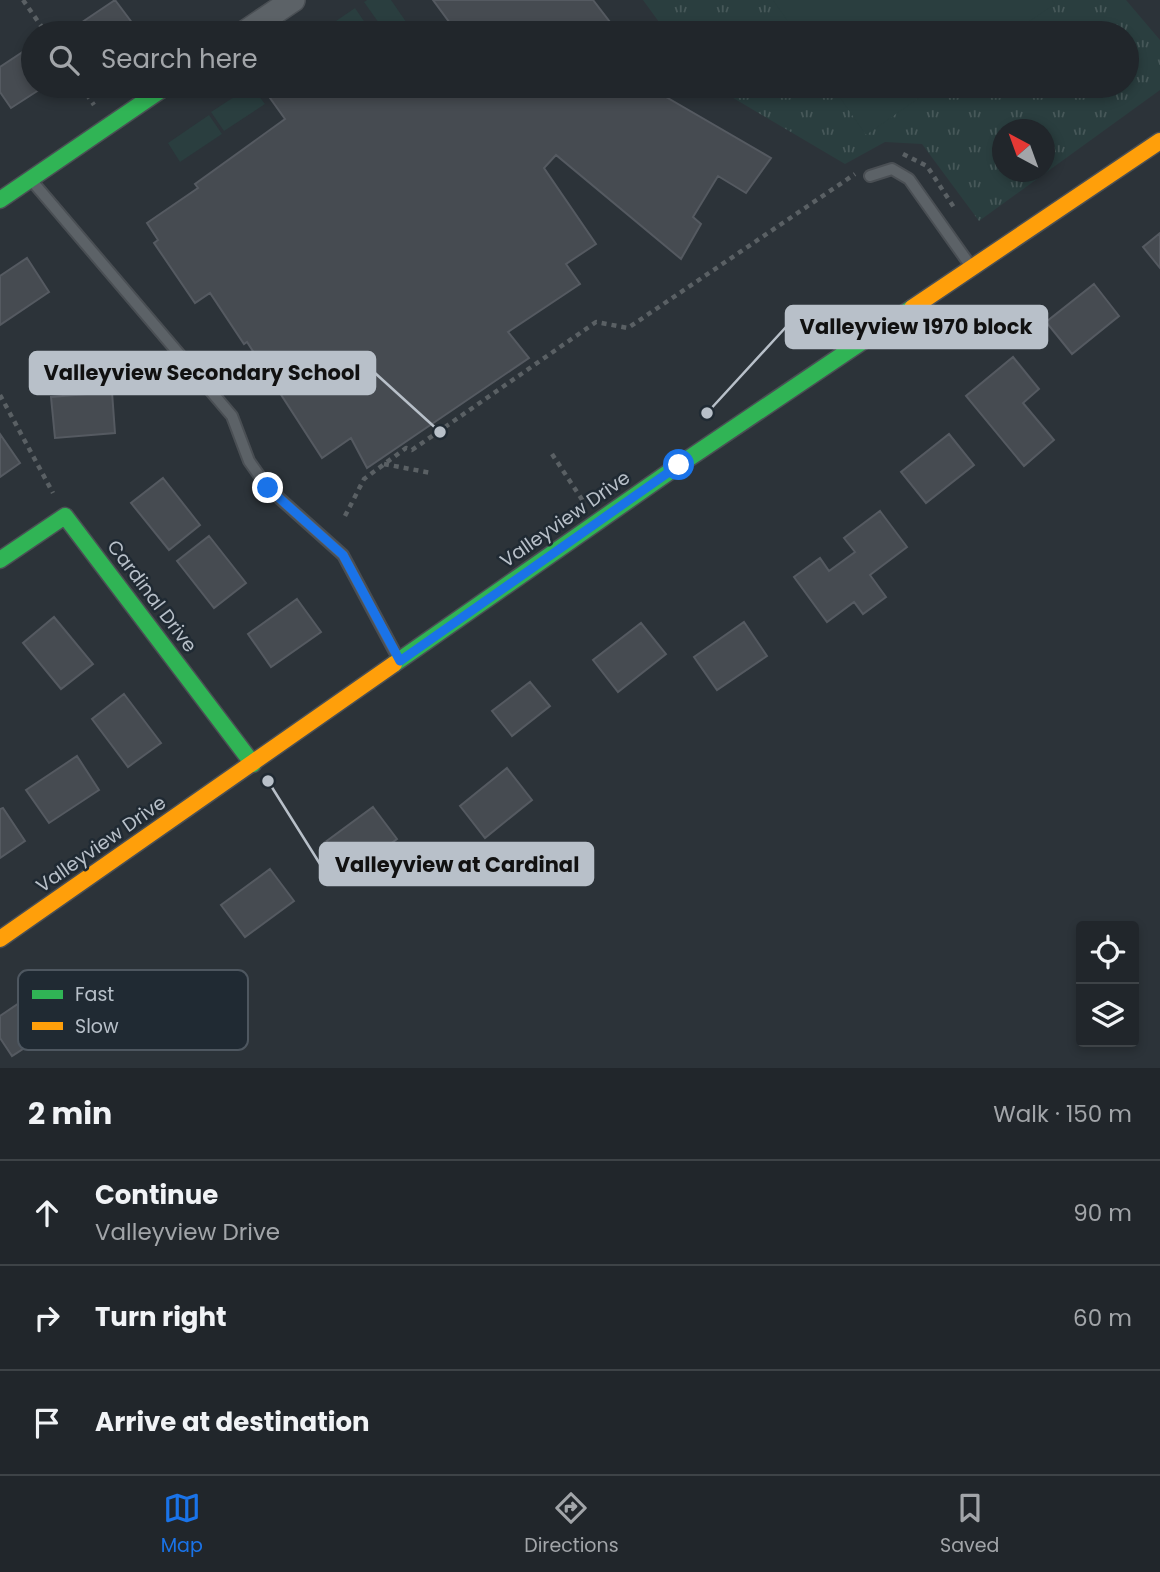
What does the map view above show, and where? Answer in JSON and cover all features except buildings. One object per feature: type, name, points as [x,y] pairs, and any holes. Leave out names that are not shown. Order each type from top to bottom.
[{"type":"street","points":[[262,21],[293,0]]},
{"type":"street","points":[[0,200],[149,98]]},
{"type":"street","name":"Valleyview Drive","points":[[0,939],[679,465],[1160,141]]},
{"type":"street","points":[[0,560],[65,516]]},
{"type":"street","name":"Cardinal Drive","points":[[65,516],[253,764]]},
{"type":"lane","points":[[868,171],[891,169],[909,179],[972,268]]},
{"type":"lane","points":[[30,179],[232,416],[249,461],[268,488],[343,555],[400,661]]},
{"type":"path","points":[[23,0],[38,21]]},
{"type":"path","points":[[896,151],[914,157],[927,166],[961,218]]},
{"type":"path","points":[[345,516],[364,478],[405,448],[412,450],[596,322],[628,328],[868,171]]},
{"type":"path","points":[[0,395],[65,516]]},
{"type":"path","points":[[552,454],[586,504]]},
{"type":"path","points":[[384,464],[430,473]]},
{"type":"green space","points":[[391,0],[405,21],[377,21],[364,2]]},
{"type":"green space","points":[[643,0],[1126,0],[1160,40],[1160,90],[1055,166],[1055,119],[992,119],[992,182],[1033,182],[979,221],[922,144],[885,142],[845,164],[733,98],[1139,98],[1139,21],[658,21]]},
{"type":"green space","points":[[773,0],[1052,0],[1055,4],[1030,21],[788,21]]},
{"type":"green space","points":[[355,8],[364,21],[336,21]]},
{"type":"green space","points":[[233,98],[260,98],[265,104],[224,131],[211,112]]},
{"type":"green space","points":[[840,98],[919,98],[866,135]]},
{"type":"green space","points":[[209,115],[222,134],[180,162],[168,143]]},
{"type":"traffic: fast","points":[[0,200],[149,98]]},
{"type":"traffic: fast","points":[[394,664],[679,465],[912,308]]},
{"type":"traffic: fast","points":[[0,560],[65,516],[253,764]]},
{"type":"traffic: slow","points":[[912,308],[1160,141]]},
{"type":"traffic: slow","points":[[0,939],[394,664]]},
{"type":"place","name":"Valleyview 1970 block","points":[[707,413]]},
{"type":"place","name":"Valleyview Secondary School","points":[[440,432]]},
{"type":"place","name":"Valleyview at Cardinal","points":[[268,781]]},
{"type":"route","points":[[268,488],[343,555],[400,661],[679,465]]}]
